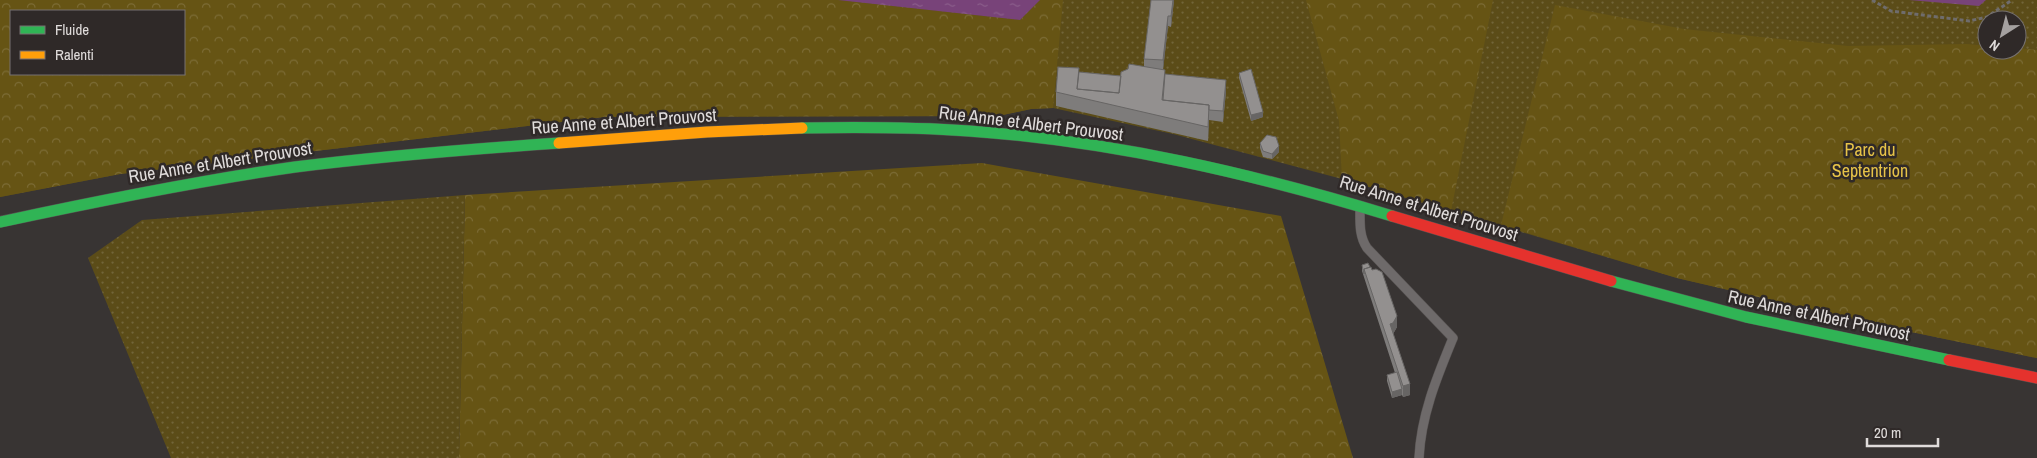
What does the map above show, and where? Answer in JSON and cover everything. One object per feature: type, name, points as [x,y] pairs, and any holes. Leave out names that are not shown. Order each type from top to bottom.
[{"type":"street","name":"Rue Anne et Albert Prouvost","points":[[0,222],[130,194],[300,166],[380,158],[662,135],[824,128],[949,130],[1008,134],[1200,165],[1288,185],[1613,282],[1715,310],[1840,339],[2037,378]]},
{"type":"lane","points":[[1360,206],[1360,233],[1367,248],[1453,338],[1431,392],[1423,430],[1420,458]]},
{"type":"path","points":[[1872,0],[1891,11],[1969,21],[1987,17],[2012,0]]},
{"type":"green space","name":"Parc du Septentrion","points":[[0,0],[2037,0],[2037,358],[1897,329],[1677,278],[1342,179],[1173,134],[1053,108],[1031,109],[998,116],[604,117],[120,174],[0,197]]},
{"type":"green space","points":[[0,0],[838,0],[1020,20],[1040,0],[1063,0],[1053,108],[1031,109],[998,116],[604,117],[120,174],[0,197]]},
{"type":"green space","points":[[1306,0],[1493,0],[1451,211],[1342,179],[1339,121]]},
{"type":"green space","points":[[1555,5],[1684,29],[1848,46],[1977,45],[1977,60],[2027,60],[2027,49],[2037,50],[2037,358],[1897,329],[1677,278],[1501,225]]},
{"type":"green space","points":[[982,163],[1281,216],[1353,458],[459,458],[465,195]]},
{"type":"green space","points":[[465,195],[459,458],[171,458],[88,258],[142,220]]},
{"type":"water","points":[[838,0],[1040,0],[1020,20]]},
{"type":"water","points":[[1909,0],[1986,0],[1979,6]]},
{"type":"building","points":[[1151,0],[1173,0],[1171,16],[1168,16],[1163,60],[1144,59]]},
{"type":"building","points":[[1129,64],[1165,70],[1162,100],[1209,105],[1208,127],[1056,92],[1058,67],[1079,68],[1077,89],[1119,93],[1121,72],[1128,69]]},
{"type":"building","points":[[1251,69],[1263,112],[1251,115],[1239,73]]},
{"type":"building","points":[[1079,72],[1121,76],[1119,93],[1077,89]]},
{"type":"building","points":[[1165,74],[1226,80],[1223,111],[1209,110],[1209,105],[1163,100]]},
{"type":"building","points":[[1267,135],[1276,137],[1279,146],[1272,154],[1263,151],[1260,143]]},
{"type":"building","points":[[1368,263],[1370,267],[1364,269],[1364,274],[1362,265]]},
{"type":"building","points":[[1371,267],[1372,270],[1376,269],[1382,272],[1397,316],[1393,323],[1390,324],[1410,384],[1403,386],[1364,269]]},
{"type":"building","points":[[1397,372],[1402,389],[1392,392],[1387,375]]},
{"type":"traffic: fast","points":[[802,128],[886,128],[969,131],[1023,136],[1130,151],[1288,186],[1392,216]]},
{"type":"traffic: fast","points":[[0,222],[147,192],[295,167],[361,159],[559,143]]},
{"type":"traffic: fast","points":[[1611,281],[1746,317],[1949,360]]},
{"type":"traffic: slow","points":[[559,143],[707,132],[802,128]]},
{"type":"traffic: jam","points":[[1392,216],[1611,281]]},
{"type":"traffic: jam","points":[[1949,360],[2037,378]]}]
